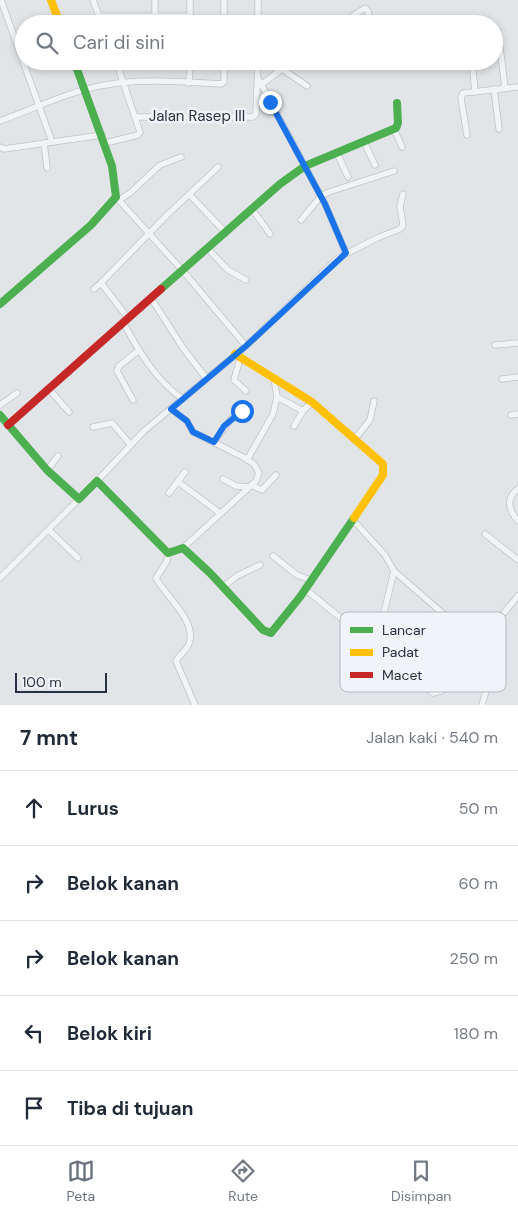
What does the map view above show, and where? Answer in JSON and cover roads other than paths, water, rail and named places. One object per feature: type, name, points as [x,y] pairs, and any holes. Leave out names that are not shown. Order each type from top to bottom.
[{"type":"street","points":[[51,0],[57,15]]},
{"type":"street","points":[[93,0],[99,15]]},
{"type":"street","points":[[154,15],[155,0]]},
{"type":"street","points":[[190,0],[190,15]]},
{"type":"street","points":[[224,0],[224,15]]},
{"type":"street","points":[[258,0],[258,15]]},
{"type":"street","points":[[1,3],[15,41]]},
{"type":"street","points":[[354,15],[364,8],[368,11],[369,15]]},
{"type":"street","points":[[25,70],[52,142]]},
{"type":"street","points":[[78,70],[105,143],[112,166],[117,198],[183,271],[246,346]]},
{"type":"street","points":[[105,143],[138,135],[140,130],[119,70]]},
{"type":"street","points":[[189,83],[190,70]]},
{"type":"street","points":[[0,121],[85,89],[124,82],[222,84],[223,70]]},
{"type":"street","points":[[258,70],[258,78],[261,85],[321,196],[346,253]]},
{"type":"street","points":[[261,85],[281,70]]},
{"type":"street","points":[[283,70],[307,86]]},
{"type":"street","points":[[473,70],[475,92]]},
{"type":"street","points":[[503,70],[505,88]]},
{"type":"street","name":"Jalan Rasep III","points":[[136,116],[253,116],[256,114],[258,78]]},
{"type":"street","points":[[467,135],[461,98],[463,93],[518,86]]},
{"type":"street","points":[[494,90],[499,130]]},
{"type":"street","points":[[8,425],[252,209],[304,166],[394,129],[398,123],[397,103]]},
{"type":"street","points":[[394,129],[402,148]]},
{"type":"street","points":[[0,147],[4,149],[44,144],[102,134]]},
{"type":"street","points":[[364,142],[376,164]]},
{"type":"street","points":[[44,144],[46,168]]},
{"type":"street","points":[[337,153],[348,177]]},
{"type":"street","points":[[0,304],[92,225],[117,198],[130,193],[160,165],[181,157]]},
{"type":"street","points":[[94,289],[218,167]]},
{"type":"street","points":[[301,220],[321,196],[350,184],[394,171]]},
{"type":"street","points":[[0,578],[80,499],[130,444],[206,378],[237,356],[346,253],[402,227],[400,206],[403,194]]},
{"type":"street","points":[[190,195],[226,233]]},
{"type":"street","points":[[252,209],[270,234]]},
{"type":"street","points":[[208,249],[228,270],[246,280]]},
{"type":"street","points":[[101,283],[126,320],[139,350],[165,384],[183,399]]},
{"type":"street","points":[[151,298],[183,348],[206,378]]},
{"type":"street","points":[[495,345],[518,343]]},
{"type":"street","points":[[133,400],[117,371],[119,366],[139,350]]},
{"type":"street","points":[[183,548],[263,630],[271,633],[305,589],[353,520],[384,470],[383,464],[312,402],[237,356]]},
{"type":"street","points":[[237,356],[234,380],[246,391]]},
{"type":"street","points":[[502,379],[518,377]]},
{"type":"street","points":[[248,460],[274,414],[277,397],[274,378]]},
{"type":"street","points":[[49,389],[69,412]]},
{"type":"street","points":[[0,405],[17,393]]},
{"type":"street","points":[[277,397],[304,411]]},
{"type":"street","points":[[354,440],[370,420],[374,401]]},
{"type":"street","points":[[294,426],[312,402]]},
{"type":"street","points":[[168,553],[183,548],[256,481],[259,473],[254,464],[248,460],[193,432],[187,421],[171,409]]},
{"type":"street","points":[[214,442],[224,426],[243,411]]},
{"type":"street","points":[[0,415],[58,482],[80,499]]},
{"type":"street","points":[[93,427],[112,423],[130,444]]},
{"type":"street","points":[[48,469],[58,456]]},
{"type":"street","points":[[169,493],[185,472]]},
{"type":"street","points":[[223,479],[236,486],[250,486],[262,490],[276,475]]},
{"type":"street","points":[[97,481],[168,553]]},
{"type":"street","points":[[178,482],[220,513]]},
{"type":"street","points":[[518,489],[511,496],[509,506],[518,521]]},
{"type":"street","points":[[353,520],[385,555],[394,571],[441,612]]},
{"type":"street","points":[[49,530],[78,558]]},
{"type":"street","points":[[485,534],[518,560]]},
{"type":"street","points":[[168,553],[167,561],[156,578],[185,618],[190,638],[189,645],[176,661],[196,705]]},
{"type":"street","points":[[273,556],[297,575],[311,580]]},
{"type":"street","points":[[223,587],[242,573],[260,565]]},
{"type":"street","points":[[384,612],[394,571]]},
{"type":"street","points":[[305,589],[340,617]]},
{"type":"street","points":[[505,612],[518,596]]},
{"type":"street","points":[[482,705],[486,692]]}]
